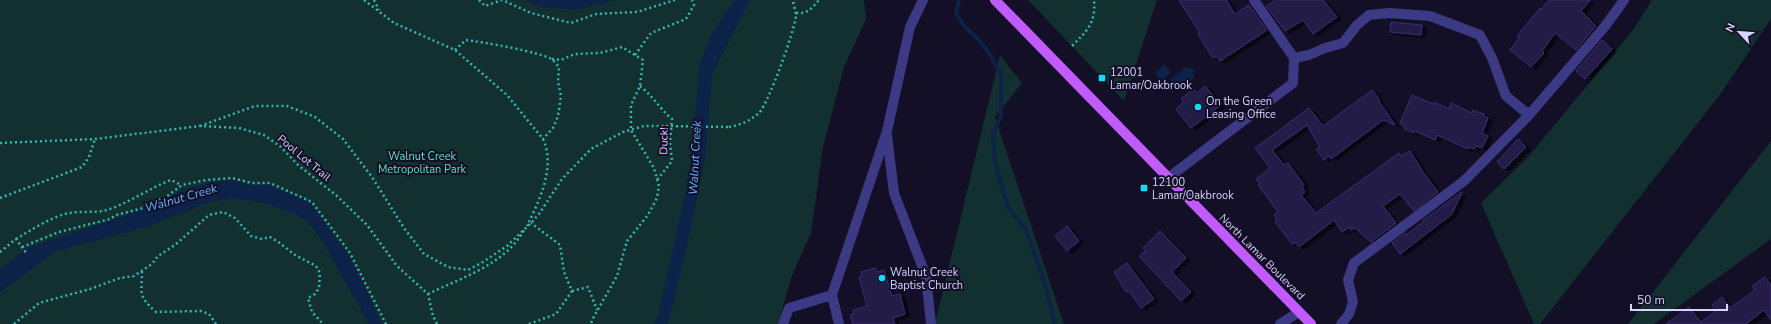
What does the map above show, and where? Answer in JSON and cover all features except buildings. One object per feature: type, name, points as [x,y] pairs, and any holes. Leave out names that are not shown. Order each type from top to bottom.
[{"type":"main road","name":"North Lamar Boulevard","points":[[995,0],[1312,324]]},
{"type":"lane","points":[[839,324],[832,295],[887,131],[910,28],[923,0]]},
{"type":"lane","points":[[1168,178],[1293,83],[1294,58],[1254,0]]},
{"type":"lane","points":[[1341,324],[1349,314],[1353,302],[1348,280],[1354,263],[1464,181],[1529,115],[1606,25],[1624,0]]},
{"type":"lane","points":[[1294,58],[1309,55],[1325,48],[1343,43],[1357,25],[1370,15],[1389,13],[1430,16],[1480,34],[1492,58],[1506,96],[1529,115]]},
{"type":"lane","points":[[887,131],[894,193],[926,276],[931,324]]},
{"type":"lane","points":[[783,324],[789,308],[832,295]]},
{"type":"lane","points":[[1280,324],[1299,312]]},
{"type":"path","points":[[364,0],[394,23],[455,50],[507,95],[543,139],[546,144],[547,170],[541,199],[530,222]]},
{"type":"path","points":[[374,0],[379,11]]},
{"type":"path","points":[[479,0],[485,6],[502,0],[531,13],[571,23],[596,14],[637,12],[675,0]]},
{"type":"path","points":[[635,55],[650,33],[686,19],[694,5],[692,0]]},
{"type":"path","points":[[200,126],[255,106],[287,106],[315,117],[343,139],[372,177],[404,228],[424,254],[448,267],[468,270],[507,246],[539,214],[562,179],[591,149],[623,132],[644,126],[729,127],[742,124],[759,112],[770,93],[793,29],[796,13],[793,0]]},
{"type":"path","points":[[796,13],[803,14],[810,10],[819,0]]},
{"type":"path","points":[[1072,46],[1090,28],[1095,9],[1094,0]]},
{"type":"path","points":[[455,50],[466,40],[477,41],[535,53],[552,59],[562,60],[575,54],[600,53],[622,47],[643,60],[640,86],[631,105],[631,130],[654,168],[659,186],[657,198],[648,215],[627,241],[617,276],[591,324]]},
{"type":"path","points":[[543,139],[553,128],[558,116],[561,96],[558,82],[559,67],[552,59]]},
{"type":"path","name":"Duck!","points":[[640,86],[654,99],[662,111],[672,119],[670,143],[672,161],[657,181]]},
{"type":"path","name":"Pool Lot Trail","points":[[0,143],[95,139],[200,126],[239,128],[264,135],[281,147],[298,164],[337,196],[367,225],[397,266],[428,294]]},
{"type":"path","points":[[0,198],[82,167],[89,157],[95,139]]},
{"type":"path","points":[[22,248],[58,232],[68,231],[110,219],[116,215],[143,208],[166,197],[182,186],[206,180],[232,178],[252,183],[270,183],[312,202],[350,253],[386,324]]},
{"type":"path","points":[[0,252],[16,239],[46,222],[66,214],[108,210],[130,201],[171,180],[182,186]]},
{"type":"path","points":[[14,324],[39,303],[90,289],[120,278],[134,276],[152,264],[158,256],[175,244],[209,214],[223,212],[235,218],[251,236],[262,240],[270,237],[295,255],[316,266],[320,273],[319,288],[315,294],[308,298],[312,312],[323,324]]},
{"type":"path","points":[[530,222],[560,245],[564,272],[572,291]]},
{"type":"path","points":[[437,324],[433,316],[428,294],[499,260],[519,240],[525,228]]},
{"type":"path","points":[[16,239],[27,254]]},
{"type":"path","points":[[142,271],[141,287],[143,300],[156,312],[201,311],[213,318],[216,324]]},
{"type":"path","points":[[529,324],[556,314],[572,291],[588,287],[598,310]]},
{"type":"green space","name":"Walnut Creek Metropolitan Park","points":[[0,0],[864,0],[866,19],[844,67],[823,147],[811,233],[791,278],[778,324],[0,324]]},
{"type":"green space","points":[[1028,0],[1157,0],[1124,101]]},
{"type":"green space","points":[[1652,0],[1771,0],[1771,19],[1719,96],[1540,324],[1534,324],[1481,203],[1528,157],[1633,30]]},
{"type":"green space","points":[[1000,55],[1022,83],[995,117],[1064,324],[935,324]]},
{"type":"green space","points":[[1771,141],[1771,239],[1654,324],[1628,324]]},
{"type":"water","points":[[527,0],[614,0],[575,10],[541,7]]},
{"type":"water","name":"Walnut Creek","points":[[734,0],[750,0],[712,74],[705,159],[682,268],[668,324],[654,324],[658,315],[692,159],[699,67],[712,33]]},
{"type":"water","points":[[1165,64],[1171,73],[1161,81],[1155,73]]},
{"type":"water","points":[[1186,67],[1195,69],[1193,73],[1194,78],[1179,89],[1170,79]]},
{"type":"water","name":"Walnut Creek","points":[[232,180],[251,185],[268,184],[310,202],[348,254],[362,280],[382,324],[369,324],[323,242],[308,222],[292,212],[263,203],[234,198],[213,201],[143,228],[56,251],[0,292],[0,270],[27,248],[124,216],[182,190],[213,182]]},
{"type":"waterway","points":[[959,0],[956,13],[964,26],[978,39],[990,54],[1001,75],[1001,116],[993,134],[995,162],[1008,208],[1026,229],[1045,284],[1055,324]]},
{"type":"place","name":"12001 Lamar/Oakbrook","points":[[1102,78]]},
{"type":"place","name":"On the Green Leasing Office","points":[[1198,107]]},
{"type":"place","name":"12100 Lamar/Oakbrook","points":[[1144,188]]},
{"type":"place","name":"Walnut Creek Baptist Church","points":[[882,278]]}]
